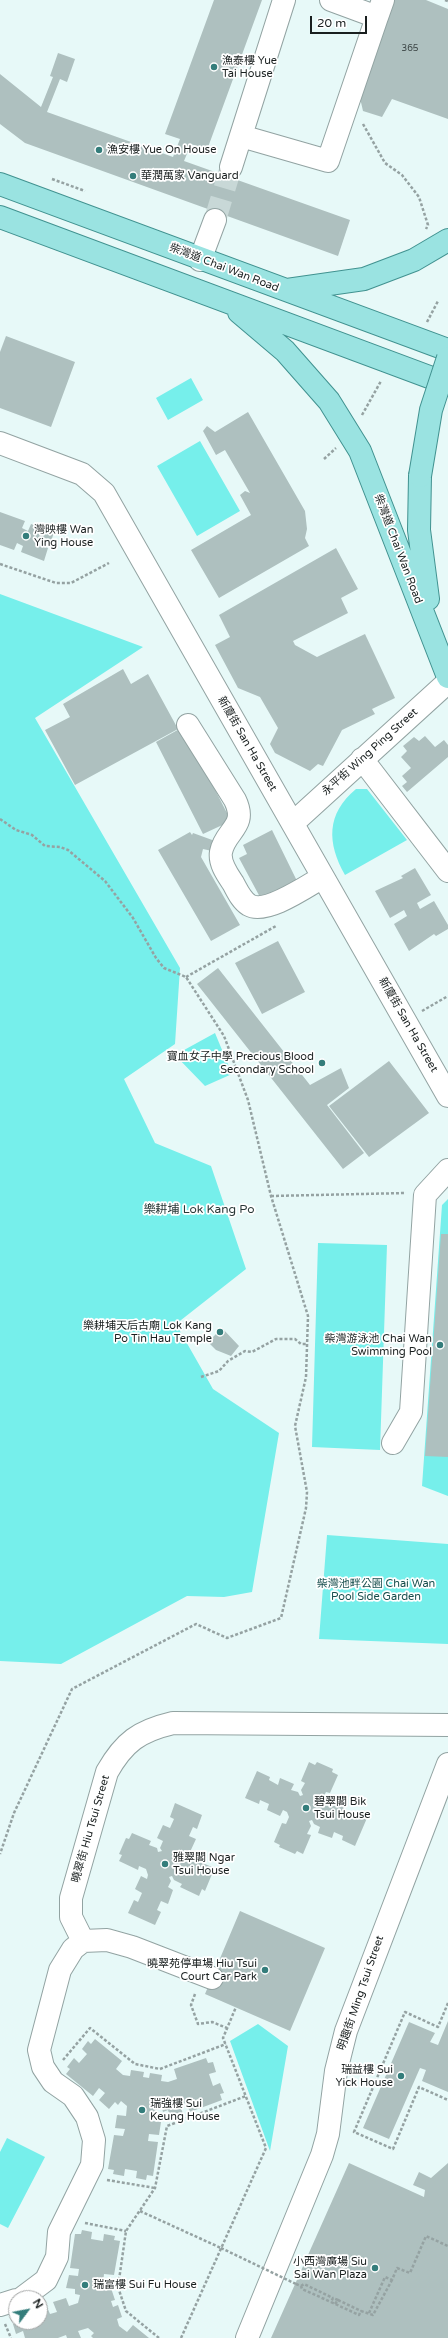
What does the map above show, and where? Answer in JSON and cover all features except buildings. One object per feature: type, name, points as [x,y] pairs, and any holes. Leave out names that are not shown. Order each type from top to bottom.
[{"type":"main road","name":"柴灣道 Chai Wan Road","points":[[0,184],[200,260],[448,350]]},
{"type":"main road","name":"柴灣道 Chai Wan Road","points":[[0,217],[448,384]]},
{"type":"main road","points":[[282,290],[364,279],[414,260],[448,240]]},
{"type":"main road","name":"柴灣道 Chai Wan Road","points":[[228,302],[285,351],[329,401],[360,451],[448,677]]},
{"type":"main road","points":[[441,657],[422,564],[419,530],[420,476],[428,422],[448,358]]},
{"type":"street","points":[[231,167],[284,0]]},
{"type":"street","points":[[241,136],[328,161],[380,8],[331,0]]},
{"type":"street","points":[[200,260],[215,220]]},
{"type":"street","name":"新廈街 San Ha Street","points":[[0,443],[82,474],[104,493],[448,1096]]},
{"type":"street","name":"永平街 Wing Ping Street","points":[[292,823],[448,682]]},
{"type":"street","points":[[188,725],[235,800],[239,810],[236,826],[225,842],[220,855],[224,868],[244,902],[255,907],[269,906],[323,877]]},
{"type":"street","points":[[362,760],[448,871]]},
{"type":"street","points":[[393,1443],[411,1412],[425,1195],[448,1170]]},
{"type":"street","name":"曉翠街 Hiu Tsui Street","points":[[82,1941],[71,1917],[71,1898],[107,1772],[117,1754],[133,1738],[152,1728],[172,1723],[448,1725]]},
{"type":"street","name":"明趣街 Ming Tsui Street","points":[[247,2338],[300,2226],[328,2134],[336,2071],[346,2031],[448,1764]]},
{"type":"street","points":[[33,2290],[46,2280],[57,2257],[59,2232],[92,2165],[94,2140],[87,2117],[73,2096],[53,2082],[43,2067],[40,2050],[60,1970],[69,1954],[82,1941],[107,1940],[132,1947],[207,1976]]},
{"type":"path","points":[[352,91],[355,105],[370,138],[386,163],[402,175],[419,197],[428,225],[426,231]]},
{"type":"path","points":[[0,564],[56,583],[71,583],[109,563]]},
{"type":"path","points":[[0,819],[16,830],[32,835],[45,846],[60,847],[68,850],[105,881],[133,918],[149,948],[164,968],[186,977],[224,1036],[248,1100],[271,1196],[308,1316],[306,1377],[295,1426],[307,1492],[306,1508],[281,1618],[227,1638],[196,1624],[72,1689],[14,1813],[0,1854]]},
{"type":"path","points":[[186,977],[280,923]]},
{"type":"path","points":[[422,1011],[448,996]]},
{"type":"path","points":[[224,1055],[231,1052]]},
{"type":"path","points":[[271,1196],[413,1192],[425,1195]]},
{"type":"path","points":[[201,1377],[219,1371],[233,1358],[245,1351],[252,1352],[276,1339],[295,1339],[301,1344],[307,1344]]},
{"type":"path","points":[[207,1976],[191,2005],[198,2024],[212,2022],[227,2028]]},
{"type":"path","points":[[448,2003],[438,2027],[405,2012],[354,2132],[393,2149],[419,2087],[448,2100]]},
{"type":"path","points":[[181,2338],[266,2148],[223,2038],[236,2007]]},
{"type":"path","points":[[159,2338],[126,2311],[118,2287],[126,2231],[156,2188],[167,2126],[246,2096]]},
{"type":"path","points":[[101,2179],[156,2188]]},
{"type":"path","points":[[140,2211],[221,2248],[301,2286],[302,2289],[359,2315],[361,2311]]},
{"type":"path","points":[[80,2222],[126,2231]]},
{"type":"path","points":[[301,2286],[304,2284],[361,2311],[373,2315],[397,2268],[410,2273],[426,2236],[448,2246]]},
{"type":"path","points":[[369,2313],[386,2276],[392,2280]]},
{"type":"path","points":[[331,2302],[333,2298]]},
{"type":"path","points":[[335,2304],[338,2300]]},
{"type":"green space","points":[[191,378],[203,400],[168,420],[156,398]]},
{"type":"green space","points":[[200,441],[240,511],[197,536],[157,466]]},
{"type":"green space","points":[[0,594],[143,647],[35,718],[180,968],[175,1044],[124,1079],[155,1143],[211,1166],[246,1269],[176,1324],[213,1389],[279,1433],[252,1592],[224,1597],[187,1596],[61,1664],[0,1661]]},
{"type":"green space","points":[[356,789],[367,789],[407,840],[345,875],[335,852],[332,829],[339,808]]},
{"type":"green space","points":[[215,1033],[232,1074],[205,1086],[175,1055]]},
{"type":"green space","name":"柴灣游泳池 Chai Wan Swimming Pool","points":[[448,1199],[448,1496],[422,1486],[442,1205]]},
{"type":"green space","points":[[318,1243],[387,1245],[380,1450],[312,1447]]},
{"type":"green space","name":"柴灣池畔公園 Chai Wan Pool Side Garden","points":[[327,1535],[448,1544],[448,1644],[319,1639]]},
{"type":"green space","points":[[258,2024],[288,2046],[270,2151],[230,2041]]},
{"type":"green space","points":[[7,2138],[45,2157],[8,2228],[0,2224],[0,2152]]},
{"type":"tunnel","points":[[215,220],[231,167]]},
{"type":"place","name":"漁泰樓 Yue Tai House","points":[[214,67]]},
{"type":"place","name":"漁安樓 Yue On House","points":[[99,150]]},
{"type":"place","name":"華潤萬家 Vanguard","points":[[133,176]]},
{"type":"place","name":"灣映樓 Wan Ying House","points":[[26,536]]},
{"type":"place","name":"寶血女子中學 Precious Blood Secondary School","points":[[322,1063]]},
{"type":"place","name":"樂耕埔天后古廟 Lok Kang Po Tin Hau Temple","points":[[220,1332]]},
{"type":"place","name":"柴灣游泳池 Chai Wan Swimming Pool","points":[[440,1345]]},
{"type":"place","name":"碧翠閣 Bik Tsui House","points":[[306,1808]]},
{"type":"place","name":"雅翠閣 Ngar Tsui House","points":[[165,1864]]},
{"type":"place","name":"曉翠苑停車場 Hiu Tsui Court Car Park","points":[[265,1970]]},
{"type":"place","name":"瑞益樓 Sui Yick House","points":[[401,2076]]},
{"type":"place","name":"瑞強樓 Sui Keung House","points":[[142,2110]]},
{"type":"place","name":"小西灣廣場 Siu Sai Wan Plaza","points":[[375,2268]]},
{"type":"place","name":"瑞富樓 Sui Fu House","points":[[85,2285]]},
{"type":"district","name":"樂耕埔 Lok Kang Po","points":[[199,1210]]}]
